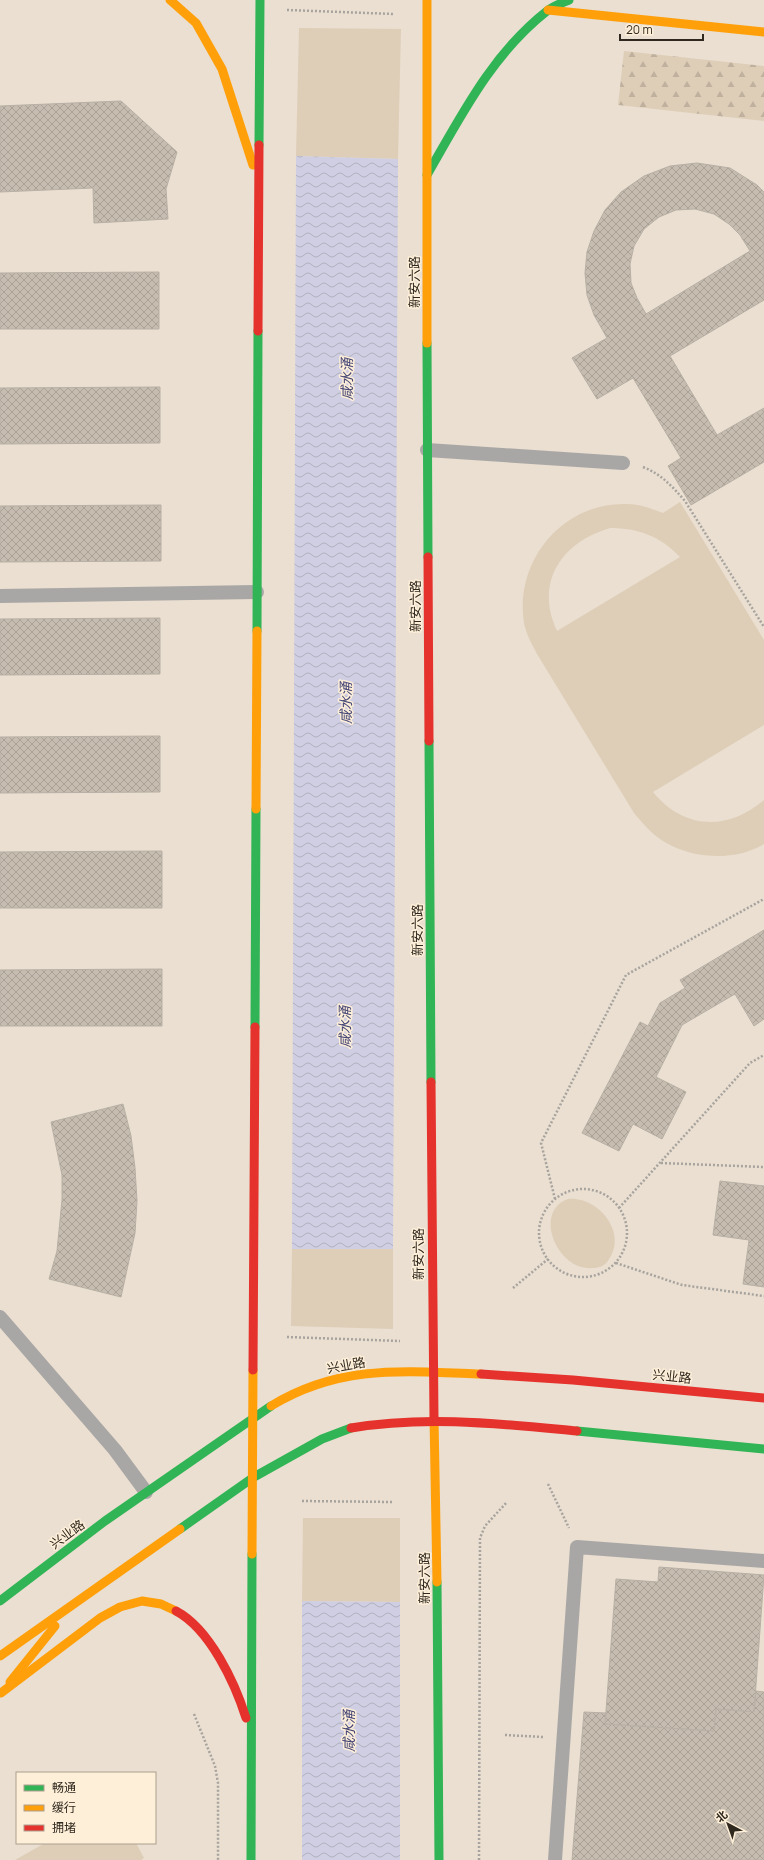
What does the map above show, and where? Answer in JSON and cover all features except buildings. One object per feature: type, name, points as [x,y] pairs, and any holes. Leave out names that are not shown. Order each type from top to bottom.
[{"type":"main road","points":[[170,0],[196,22],[222,70],[259,183]]},
{"type":"main road","points":[[250,1860],[254,1477],[253,1418],[260,0]]},
{"type":"main road","name":"新安六路","points":[[427,0],[427,450],[433,1372],[435,1421],[439,1860]]},
{"type":"main road","points":[[427,176],[483,79],[512,44],[548,10],[569,0]]},
{"type":"main road","points":[[548,10],[764,32]]},
{"type":"main road","name":"兴业路","points":[[0,1601],[146,1492],[253,1418],[291,1395],[326,1380],[371,1373],[433,1372],[573,1379],[764,1398]]},
{"type":"main road","points":[[0,1656],[73,1603],[254,1477],[322,1439],[350,1428],[380,1424],[435,1421],[488,1423],[764,1449]]},
{"type":"main road","points":[[0,1592],[28,1579]]},
{"type":"main road","points":[[0,1693],[106,1615],[130,1603],[153,1602],[164,1604],[181,1614],[208,1642],[234,1684],[243,1708],[251,1740]]},
{"type":"main road","points":[[0,1693],[73,1603]]},
{"type":"lane","points":[[427,450],[623,463]]},
{"type":"lane","points":[[0,596],[257,592]]},
{"type":"lane","points":[[0,1317],[116,1450],[146,1492]]},
{"type":"lane","points":[[555,1860],[577,1547],[764,1561]]},
{"type":"path","points":[[287,10],[394,14]]},
{"type":"path","points":[[623,463],[640,466],[655,472],[670,483],[685,501],[764,627]]},
{"type":"path","points":[[555,1199],[541,1143],[626,975],[764,899]]},
{"type":"path","points":[[619,1208],[750,1063],[764,1055]]},
{"type":"path","points":[[660,1163],[764,1167]]},
{"type":"path","points":[[582,1189],[597,1192],[609,1198],[619,1208],[625,1222],[627,1236],[623,1250],[616,1263],[604,1272],[591,1277],[576,1277],[562,1272],[550,1263],[542,1252],[539,1238],[540,1223],[546,1210],[555,1199],[568,1192],[582,1189]]},
{"type":"path","points":[[513,1288],[548,1259]]},
{"type":"path","points":[[616,1263],[682,1285],[764,1296]]},
{"type":"path","points":[[287,1337],[400,1341]]},
{"type":"path","points":[[548,1484],[577,1547]]},
{"type":"path","points":[[302,1501],[392,1502]]},
{"type":"path","points":[[479,1860],[480,1538],[485,1526],[507,1502]]},
{"type":"path","points":[[194,1714],[216,1766],[218,1783],[218,1860]]},
{"type":"path","points":[[505,1735],[564,1738]]},
{"type":"green space","points":[[299,28],[401,29],[398,159],[296,156]]},
{"type":"green space","points":[[624,51],[764,66],[764,121],[618,105]]},
{"type":"green space","points":[[680,502],[764,640],[764,725],[653,792],[665,805],[678,814],[707,822],[721,821],[736,817],[750,810],[764,800],[764,844],[740,854],[713,856],[687,852],[663,841],[644,825],[634,813],[537,654],[524,623],[523,600],[527,577],[536,557],[548,539],[564,524],[583,512],[605,506],[632,504],[663,513]],"holes":[[[610,528],[620,528],[648,535],[665,544],[680,557],[557,631],[551,613],[549,596],[551,581],[557,566],[566,554],[578,543],[593,534]]]},
{"type":"green space","points":[[568,1199],[590,1203],[607,1218],[612,1228],[615,1239],[614,1250],[608,1261],[597,1268],[580,1267],[569,1261],[560,1251],[554,1240],[551,1228],[552,1216],[557,1206]]},
{"type":"green space","points":[[292,1249],[393,1249],[393,1329],[291,1326]]},
{"type":"green space","points":[[303,1518],[400,1518],[400,1602],[302,1601]]},
{"type":"green space","points":[[43,1844],[137,1844],[144,1858],[141,1860],[15,1860]]},
{"type":"water","name":"咸水涌","points":[[296,156],[398,159],[393,1249],[292,1249]]},
{"type":"water","name":"咸水涌","points":[[302,1601],[400,1602],[400,1860],[302,1860]]},
{"type":"traffic: fast","points":[[259,145],[260,0]]},
{"type":"traffic: fast","points":[[427,175],[479,87],[510,46],[527,28],[547,11],[569,0]]},
{"type":"traffic: fast","points":[[257,631],[258,331]]},
{"type":"traffic: fast","points":[[427,343],[428,557]]},
{"type":"traffic: fast","points":[[429,741],[431,1082]]},
{"type":"traffic: fast","points":[[255,1027],[256,809]]},
{"type":"traffic: fast","points":[[0,1601],[105,1521],[271,1406]]},
{"type":"traffic: fast","points":[[180,1529],[254,1477],[322,1439],[351,1428]]},
{"type":"traffic: fast","points":[[577,1431],[764,1449]]},
{"type":"traffic: fast","points":[[251,1860],[252,1554]]},
{"type":"traffic: fast","points":[[437,1582],[439,1860]]},
{"type":"traffic: slow","points":[[170,0],[196,23],[222,69],[253,165]]},
{"type":"traffic: slow","points":[[427,0],[427,343]]},
{"type":"traffic: slow","points":[[548,10],[764,32]]},
{"type":"traffic: slow","points":[[256,809],[257,631]]},
{"type":"traffic: slow","points":[[252,1554],[253,1370]]},
{"type":"traffic: slow","points":[[271,1406],[297,1392],[322,1383],[373,1373],[425,1372],[481,1374]]},
{"type":"traffic: slow","points":[[434,1418],[437,1582]]},
{"type":"traffic: slow","points":[[0,1656],[180,1529]]},
{"type":"traffic: slow","points":[[1,1693],[100,1618],[120,1607],[142,1601],[161,1604],[176,1611]]},
{"type":"traffic: slow","points":[[10,1682],[55,1626]]},
{"type":"traffic: jam","points":[[258,331],[259,145]]},
{"type":"traffic: jam","points":[[428,557],[429,741]]},
{"type":"traffic: jam","points":[[253,1370],[255,1027]]},
{"type":"traffic: jam","points":[[431,1082],[434,1418]]},
{"type":"traffic: jam","points":[[481,1374],[573,1380],[764,1398]]},
{"type":"traffic: jam","points":[[351,1428],[379,1424],[436,1421],[577,1431]]},
{"type":"traffic: jam","points":[[176,1611],[200,1630],[220,1658],[235,1689],[246,1718]]}]
